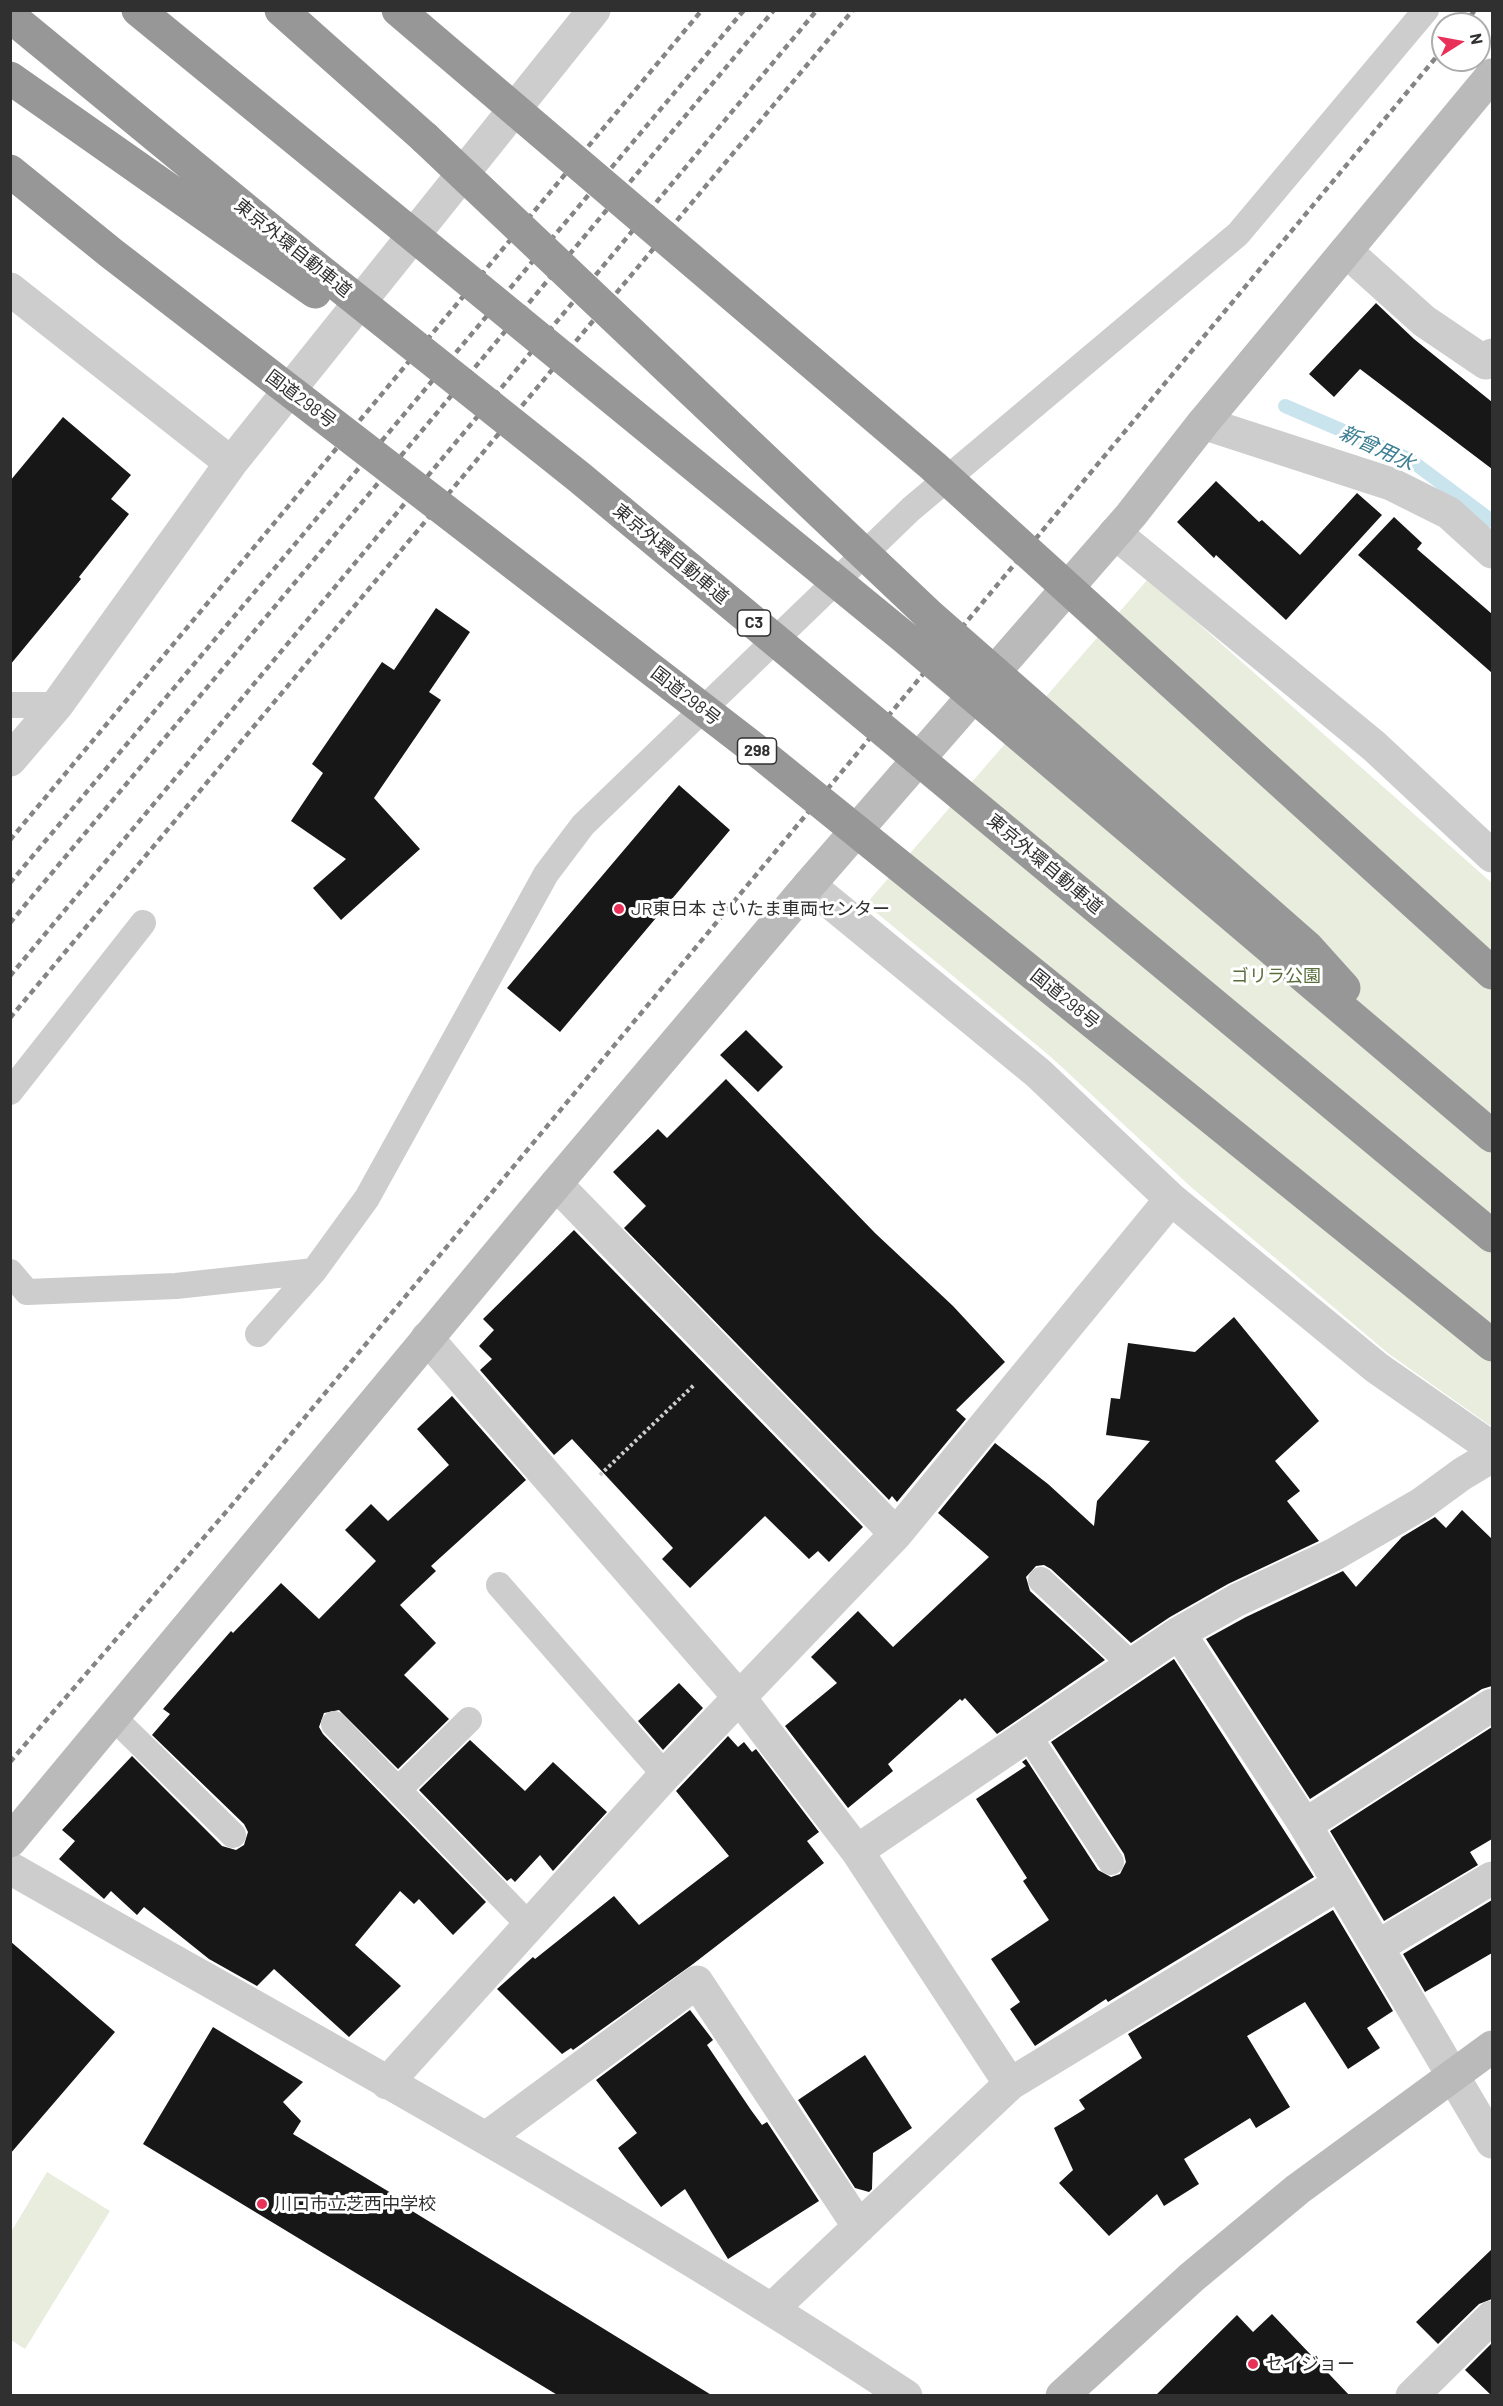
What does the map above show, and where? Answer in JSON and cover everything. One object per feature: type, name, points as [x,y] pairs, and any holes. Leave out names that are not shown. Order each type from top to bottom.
[{"type":"highway","points":[[138,10],[904,637],[1492,1136]]},
{"type":"highway","points":[[281,10],[425,138],[930,616],[1308,948],[1425,1080]]},
{"type":"highway","points":[[398,10],[933,466],[1492,973]]},
{"type":"highway","name":"東京外環自動車道","points":[[10,16],[318,269],[579,477],[1492,1236]]},
{"type":"highway","points":[[10,78],[579,477]]},
{"type":"highway","name":"国道298号","points":[[10,171],[111,253],[765,757],[1492,1345]]},
{"type":"street","points":[[10,760],[57,705],[231,463],[594,10]]},
{"type":"street","points":[[10,1841],[426,1338],[809,885],[1115,533],[1203,423],[1492,75]]},
{"type":"street","points":[[1346,251],[1424,321],[1486,363],[1492,355]]},
{"type":"street","points":[[10,289],[231,463]]},
{"type":"street","points":[[1203,423],[1391,484],[1449,513],[1492,552]]},
{"type":"street","points":[[1115,533],[1488,843]]},
{"type":"street","points":[[809,885],[1038,1073],[1171,1199],[1377,1368],[1492,1448]]},
{"type":"street","points":[[556,1185],[896,1534]]},
{"type":"street","points":[[387,2084],[665,1775],[896,1534],[1171,1199]]},
{"type":"street","points":[[426,1338],[739,1696],[857,1851],[1010,2084]]},
{"type":"street","points":[[857,1851],[1179,1633],[1237,1600],[1333,1555],[1420,1504],[1461,1474],[1492,1456]]},
{"type":"street","points":[[1179,1633],[1305,1825],[1492,2142]]},
{"type":"street","points":[[1305,1825],[1492,1705]]},
{"type":"street","points":[[10,1868],[387,2084],[486,2138],[773,2308],[906,2396]]},
{"type":"street","points":[[1377,1947],[1492,1878]]},
{"type":"street","points":[[773,2308],[1010,2084],[1339,1884]]},
{"type":"street","points":[[486,2138],[697,1982],[859,2227]]},
{"type":"street","points":[[1062,2396],[1192,2277],[1298,2189],[1492,2047]]},
{"type":"street","points":[[1412,2396],[1492,2316]]},
{"type":"lane","points":[[258,1334],[314,1271],[367,1198],[546,874],[583,825],[911,509],[1238,234],[1426,10]]},
{"type":"lane","points":[[10,705],[57,705]]},
{"type":"lane","points":[[10,1092],[143,923]]},
{"type":"lane","points":[[10,1272],[27,1292],[176,1286],[314,1271]]},
{"type":"lane","points":[[1041,1580],[1132,1665]]},
{"type":"lane","points":[[499,1585],[665,1775]]},
{"type":"lane","points":[[113,1717],[233,1835]]},
{"type":"lane","points":[[398,1790],[469,1720]]},
{"type":"lane","points":[[334,1724],[530,1926]]},
{"type":"lane","points":[[1028,1736],[1111,1862]]},
{"type":"path","points":[[571,1502],[723,1358]]},
{"type":"green space","name":"ゴリラ公園","points":[[1148,579],[1492,883],[1492,1427],[1389,1354],[1191,1187],[1051,1057],[866,904]]},
{"type":"green space","points":[[47,2172],[110,2211],[25,2349],[11,2340],[11,2232]]},
{"type":"building","points":[[1376,303],[1414,339],[1492,402],[1492,469],[1360,369],[1334,397],[1309,374]]},
{"type":"building","points":[[63,417],[131,475],[111,499],[129,514],[79,577],[81,579],[10,665],[10,481]]},
{"type":"building","points":[[1216,481],[1259,522],[1262,520],[1300,555],[1357,493],[1382,515],[1286,620],[1216,555],[1214,558],[1177,522]]},
{"type":"building","points":[[1394,517],[1422,543],[1417,549],[1492,614],[1492,673],[1358,555]]},
{"type":"building","points":[[436,608],[470,632],[429,692],[441,700],[374,798],[420,849],[341,920],[313,888],[346,859],[291,821],[323,773],[312,764],[382,662],[394,670]]},
{"type":"building","name":"JR東日本 さいたま車両センター","points":[[679,785],[730,830],[560,1032],[507,988]]},
{"type":"building","points":[[746,1030],[783,1067],[758,1092],[720,1055]]},
{"type":"building","points":[[726,1079],[875,1233],[953,1306],[1005,1362],[956,1410],[966,1419],[897,1502],[892,1496],[889,1500],[624,1228],[646,1206],[613,1172],[658,1129],[667,1138]]},
{"type":"building","points":[[574,1230],[863,1527],[829,1562],[818,1551],[809,1559],[765,1516],[690,1588],[662,1559],[673,1548],[572,1439],[554,1455],[480,1370],[492,1359],[479,1346],[494,1330],[483,1319]]},
{"type":"building","points":[[1234,1317],[1319,1421],[1275,1461],[1300,1491],[1287,1501],[1319,1541],[1228,1584],[1170,1617],[1131,1643],[1051,1569],[1044,1565],[1036,1566],[1026,1577],[1030,1591],[1105,1660],[997,1734],[965,1698],[962,1701],[960,1699],[888,1764],[893,1771],[848,1808],[785,1726],[837,1683],[811,1657],[858,1611],[893,1647],[989,1557],[938,1513],[995,1443],[1048,1484],[1094,1526],[1097,1501],[1150,1441],[1106,1435],[1111,1398],[1120,1399],[1128,1343],[1195,1352]]},
{"type":"building","points":[[452,1396],[526,1480],[431,1566],[436,1571],[400,1605],[436,1643],[404,1675],[449,1719],[398,1769],[339,1710],[324,1713],[319,1727],[323,1734],[486,1902],[453,1935],[419,1899],[414,1904],[400,1891],[355,1945],[401,1986],[349,2037],[274,1969],[257,1986],[209,1959],[144,1907],[137,1915],[111,1891],[104,1899],[59,1859],[75,1841],[62,1830],[132,1756],[222,1846],[236,1850],[244,1845],[248,1832],[244,1824],[152,1735],[170,1714],[163,1709],[231,1631],[233,1633],[281,1583],[319,1619],[376,1561],[345,1530],[371,1504],[388,1521],[449,1465],[417,1429]]},
{"type":"building","points":[[1462,1510],[1492,1539],[1492,1686],[1482,1689],[1310,1799],[1206,1639],[1246,1617],[1343,1571],[1356,1587],[1402,1537],[1435,1517],[1446,1528]]},
{"type":"building","points":[[1174,1659],[1314,1877],[1108,2002],[1106,1999],[1035,2046],[1010,2009],[1020,2002],[991,1959],[1049,1920],[1023,1881],[1027,1878],[976,1799],[1026,1766],[1022,1762],[1026,1759],[1098,1870],[1111,1877],[1120,1874],[1126,1862],[1124,1854],[1051,1742]]},
{"type":"building","points":[[679,1683],[703,1708],[663,1750],[638,1721]]},
{"type":"building","points":[[1492,1727],[1492,1839],[1470,1852],[1478,1865],[1384,1921],[1330,1831]]},
{"type":"building","points":[[728,1736],[738,1747],[744,1742],[752,1752],[756,1749],[819,1832],[807,1841],[824,1863],[693,1964],[573,2050],[571,2048],[562,2054],[497,1989],[533,1957],[535,1959],[614,1896],[639,1925],[729,1856],[676,1791]]},
{"type":"building","points":[[470,1740],[525,1791],[553,1762],[607,1812],[553,1871],[540,1855],[515,1882],[511,1878],[507,1881],[419,1790]]},
{"type":"building","points":[[1492,1900],[1492,1953],[1425,1992],[1403,1954]]},
{"type":"building","points":[[1333,1910],[1393,2011],[1367,2028],[1380,2048],[1348,2069],[1305,2002],[1247,2036],[1290,2107],[1256,2128],[1250,2118],[1184,2159],[1199,2184],[1164,2206],[1157,2194],[1109,2236],[1059,2183],[1073,2170],[1054,2128],[1085,2109],[1079,2100],[1142,2058],[1128,2034]]},
{"type":"building","points":[[10,1941],[115,2032],[10,2154]]},
{"type":"building","points":[[690,2010],[713,2040],[707,2045],[762,2125],[767,2122],[819,2201],[728,2259],[685,2189],[661,2207],[618,2148],[637,2133],[596,2080]]},
{"type":"building","points":[[213,2027],[303,2082],[283,2102],[301,2121],[293,2134],[406,2202],[404,2206],[713,2396],[559,2396],[143,2144]]},
{"type":"building","points":[[865,2055],[912,2128],[873,2153],[872,2189],[869,2192],[855,2188],[798,2100]]},
{"type":"building","points":[[1492,2249],[1492,2299],[1479,2304],[1438,2344],[1416,2322]]},
{"type":"building","name":"セイジョー","points":[[1272,2314],[1350,2396],[1155,2396],[1237,2315],[1253,2332]]},
{"type":"building","points":[[1492,2343],[1492,2396],[1465,2370]]},
{"type":"waterway","name":"新曾用水","points":[[1285,406],[1409,459],[1492,521]]},
{"type":"railway","points":[[10,840],[702,10]]},
{"type":"railway","points":[[10,883],[744,10]]},
{"type":"railway","points":[[10,923],[774,10]]},
{"type":"railway","points":[[10,976],[817,10]]},
{"type":"railway","points":[[10,1018],[853,10]]},
{"type":"railway","points":[[10,1762],[232,1505],[1431,63]]},
{"type":"place","name":"JR東日本 さいたま車両センター","points":[[619,909]]},
{"type":"place","name":"川口市立芝西中学校","points":[[262,2204]]},
{"type":"place","name":"セイジョー","points":[[1253,2364]]}]
